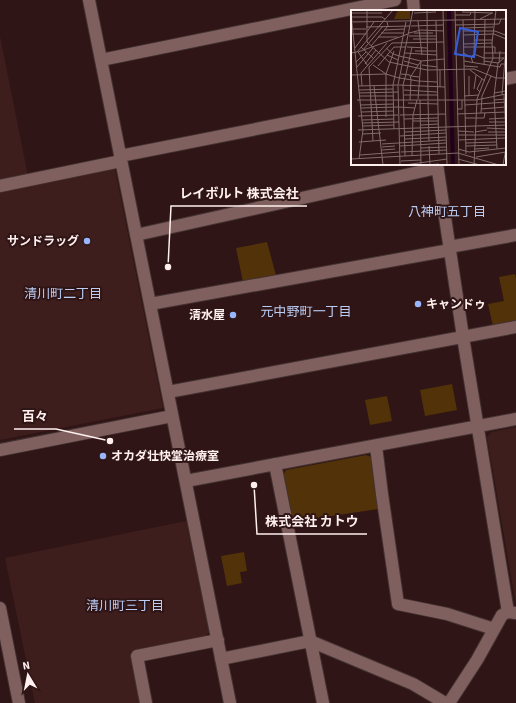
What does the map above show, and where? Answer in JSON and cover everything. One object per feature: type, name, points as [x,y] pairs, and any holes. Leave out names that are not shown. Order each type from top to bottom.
[{"type":"street","points":[[89,0],[230,703]]},
{"type":"street","points":[[101,60],[395,0]]},
{"type":"street","points":[[413,0],[414,10]]},
{"type":"street","points":[[506,79],[516,77]]},
{"type":"street","points":[[0,186],[121,158],[351,110]]},
{"type":"street","points":[[136,235],[437,166],[463,337],[512,613],[502,615],[477,660],[449,703]]},
{"type":"street","points":[[150,304],[449,249],[516,235]]},
{"type":"street","points":[[168,392],[516,328]]},
{"type":"street","points":[[0,450],[172,416]]},
{"type":"street","points":[[186,481],[516,419]]},
{"type":"street","points":[[376,446],[398,604],[447,614],[494,629]]},
{"type":"street","points":[[275,464],[323,703]]},
{"type":"street","points":[[0,608],[19,703]]},
{"type":"street","points":[[146,703],[137,656],[218,640]]},
{"type":"street","points":[[221,659],[310,641],[413,684],[444,703]]},
{"type":"shaded area","points":[[0,36],[28,176],[0,181]]},
{"type":"shaded area","points":[[112,168],[115,170],[163,408],[0,440],[0,191]]},
{"type":"shaded area","points":[[267,242],[276,275],[243,282],[236,248]]},
{"type":"shaded area","points":[[515,274],[516,322],[493,326],[488,304],[504,301],[499,277]]},
{"type":"shaded area","points":[[452,384],[457,410],[425,416],[420,390]]},
{"type":"shaded area","points":[[387,396],[392,421],[370,425],[365,400]]},
{"type":"shaded area","points":[[516,427],[516,605],[487,437],[492,432]]},
{"type":"shaded area","points":[[366,455],[371,457],[378,509],[292,522],[283,475],[286,470]]},
{"type":"shaded area","points":[[186,521],[209,632],[205,637],[130,652],[140,703],[35,703],[5,558]]},
{"type":"shaded area","points":[[244,552],[247,571],[240,572],[242,583],[227,586],[221,556]]},
{"type":"place","name":"サンドラッグ","points":[[87,241]]},
{"type":"place","name":"レイボルト 株式会社","points":[[168,267]]},
{"type":"place","name":"キャンドゥ","points":[[418,304]]},
{"type":"place","name":"清水屋","points":[[233,315]]},
{"type":"place","name":"百々","points":[[110,441]]},
{"type":"place","name":"オカダ壮快堂治療室","points":[[103,456]]},
{"type":"place","name":"株式会社 カトウ","points":[[254,485]]},
{"type":"district","name":"八神町五丁目","points":[[447,212]]},
{"type":"district","name":"清川町二丁目","points":[[63,294]]},
{"type":"district","name":"元中野町一丁目","points":[[306,312]]},
{"type":"district","name":"清川町三丁目","points":[[125,606]]}]
